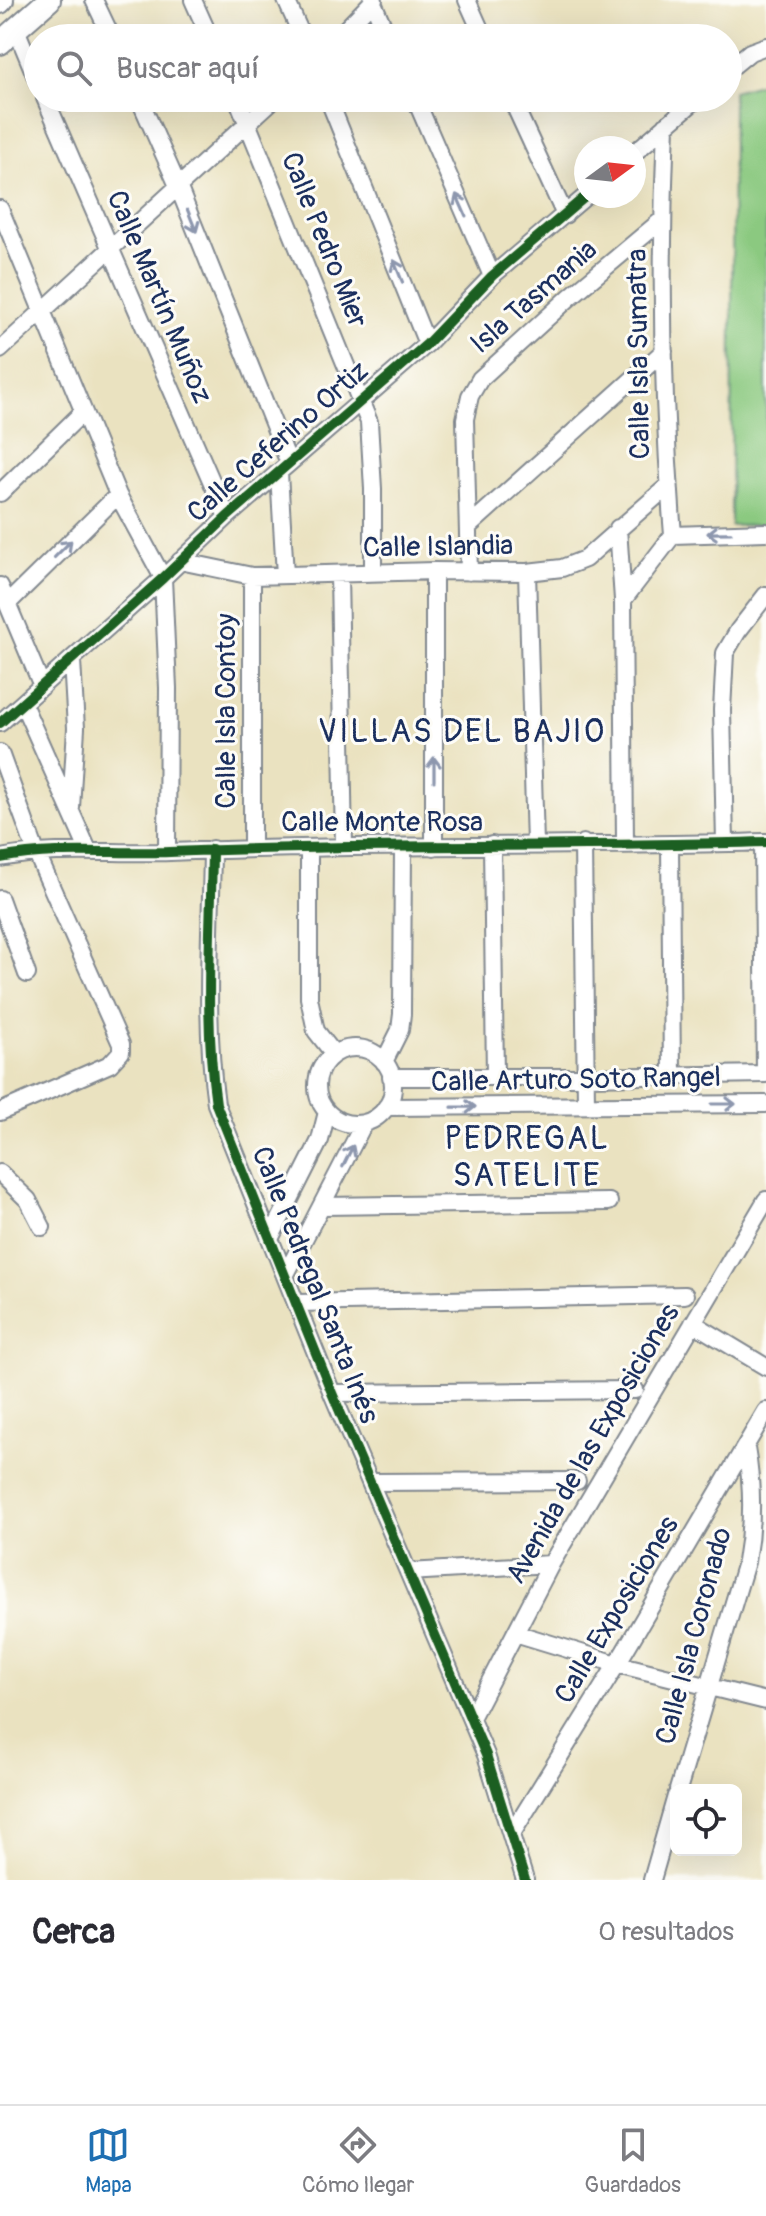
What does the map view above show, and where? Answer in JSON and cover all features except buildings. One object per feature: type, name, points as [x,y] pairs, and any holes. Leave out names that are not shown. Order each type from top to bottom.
[{"type":"street","points":[[24,61],[8,36],[49,0]]},
{"type":"street","points":[[94,0],[105,24]]},
{"type":"street","points":[[193,0],[204,24]]},
{"type":"street","points":[[286,0],[297,24]]},
{"type":"street","points":[[350,24],[373,0],[382,24]]},
{"type":"street","points":[[467,0],[478,24]]},
{"type":"street","points":[[742,59],[766,46]]},
{"type":"street","name":"Calle Martín Muñoz","points":[[51,112],[227,517]]},
{"type":"street","points":[[145,112],[178,186],[284,468],[285,575]]},
{"type":"street","name":"Calle Pedro Mier","points":[[244,112],[369,422],[373,573]]},
{"type":"street","points":[[0,350],[260,112]]},
{"type":"street","points":[[334,112],[427,344]]},
{"type":"street","points":[[421,112],[492,276]]},
{"type":"street","points":[[517,112],[565,215]]},
{"type":"street","points":[[646,142],[681,112]]},
{"type":"street","name":"Calle Isla Sumatra","points":[[666,125],[662,220],[664,351],[673,535]]},
{"type":"street","name":"Calle Ceferino Ortiz","points":[[0,723],[72,661],[227,517],[427,344],[492,276],[574,207]]},
{"type":"street","points":[[0,209],[118,495],[163,578],[168,688],[167,852]]},
{"type":"street","name":"Isla Tasmania","points":[[469,572],[465,419],[474,387],[570,297],[662,220]]},
{"type":"street","points":[[468,527],[664,351]]},
{"type":"street","points":[[0,493],[82,413]]},
{"type":"street","name":"Calle Islandia","points":[[180,561],[252,576],[527,572],[578,563],[669,485]]},
{"type":"street","points":[[8,603],[118,495]]},
{"type":"street","points":[[618,528],[623,600],[625,844]]},
{"type":"street","points":[[623,600],[673,535],[766,532]]},
{"type":"street","points":[[434,571],[434,847]]},
{"type":"street","points":[[527,572],[535,844]]},
{"type":"street","points":[[339,574],[344,847]]},
{"type":"street","name":"Calle Isla Contoy","points":[[252,576],[252,847]]},
{"type":"street","points":[[0,586],[42,686]]},
{"type":"street","points":[[725,843],[722,710],[725,653],[766,595]]},
{"type":"street","points":[[71,810],[76,728],[72,661]]},
{"type":"street","points":[[23,704],[88,850]]},
{"type":"street","points":[[0,753],[36,852],[117,1030],[121,1052],[116,1060],[99,1070],[8,1109]]},
{"type":"street","points":[[764,842],[765,1074]]},
{"type":"street","name":"Calle Monte Rosa","points":[[0,858],[36,852],[88,850],[167,852],[252,847],[764,842]]},
{"type":"street","points":[[583,843],[586,1105]]},
{"type":"street","points":[[670,844],[672,1077]]},
{"type":"street","points":[[492,845],[495,1076]]},
{"type":"street","points":[[388,1069],[366,1049],[344,1049],[324,1063],[318,1075],[320,1101],[327,1112],[338,1120],[364,1123],[386,1107],[392,1093],[388,1069],[402,1014],[403,847]]},
{"type":"street","points":[[309,848],[309,998],[316,1031],[334,1054]]},
{"type":"street","name":"Calle Pedregal Santa Inés","points":[[212,849],[210,1026],[216,1104],[332,1393],[486,1755],[525,1880]]},
{"type":"street","points":[[0,899],[27,974]]},
{"type":"street","name":"Calle Arturo Soto Rangel","points":[[388,1069],[495,1076],[765,1074]]},
{"type":"street","name":"Calle Arturo Soto Rangel","points":[[386,1107],[766,1104]]},
{"type":"street","points":[[270,1239],[320,1140],[327,1112]]},
{"type":"street","points":[[286,1274],[364,1123]]},
{"type":"street","points":[[0,1173],[28,1200],[42,1227]]},
{"type":"street","name":"Avenida de las Exposiciones","points":[[471,1718],[551,1564],[766,1200]]},
{"type":"street","points":[[323,1206],[609,1202]]},
{"type":"street","points":[[297,1303],[685,1295]]},
{"type":"street","points":[[693,1323],[766,1367]]},
{"type":"street","points":[[332,1393],[635,1390]]},
{"type":"street","name":"Calle Exposiciones","points":[[511,1835],[617,1664],[766,1411]]},
{"type":"street","name":"Calle Isla Coronado","points":[[680,1784],[734,1606],[752,1531],[751,1475],[746,1448]]},
{"type":"street","points":[[370,1482],[577,1481]]},
{"type":"street","points":[[408,1572],[551,1564]]},
{"type":"street","points":[[515,1633],[617,1664],[766,1701]]},
{"type":"street","points":[[652,1880],[670,1817]]},
{"type":"green space","points":[[766,82],[766,525],[731,526],[733,112],[742,112],[742,89]]},
{"type":"cycle path","points":[[0,723],[227,517],[427,344],[492,276],[574,206]]},
{"type":"cycle path","points":[[0,858],[64,852],[766,842]]},
{"type":"cycle path","points":[[212,849],[209,1009],[216,1104],[332,1393],[486,1755],[525,1880]]},
{"type":"district","name":"VILLAS DEL BAJIO","points":[[462,732]]},
{"type":"district","name":"PEDREGAL SATELITE","points":[[527,1158]]}]
